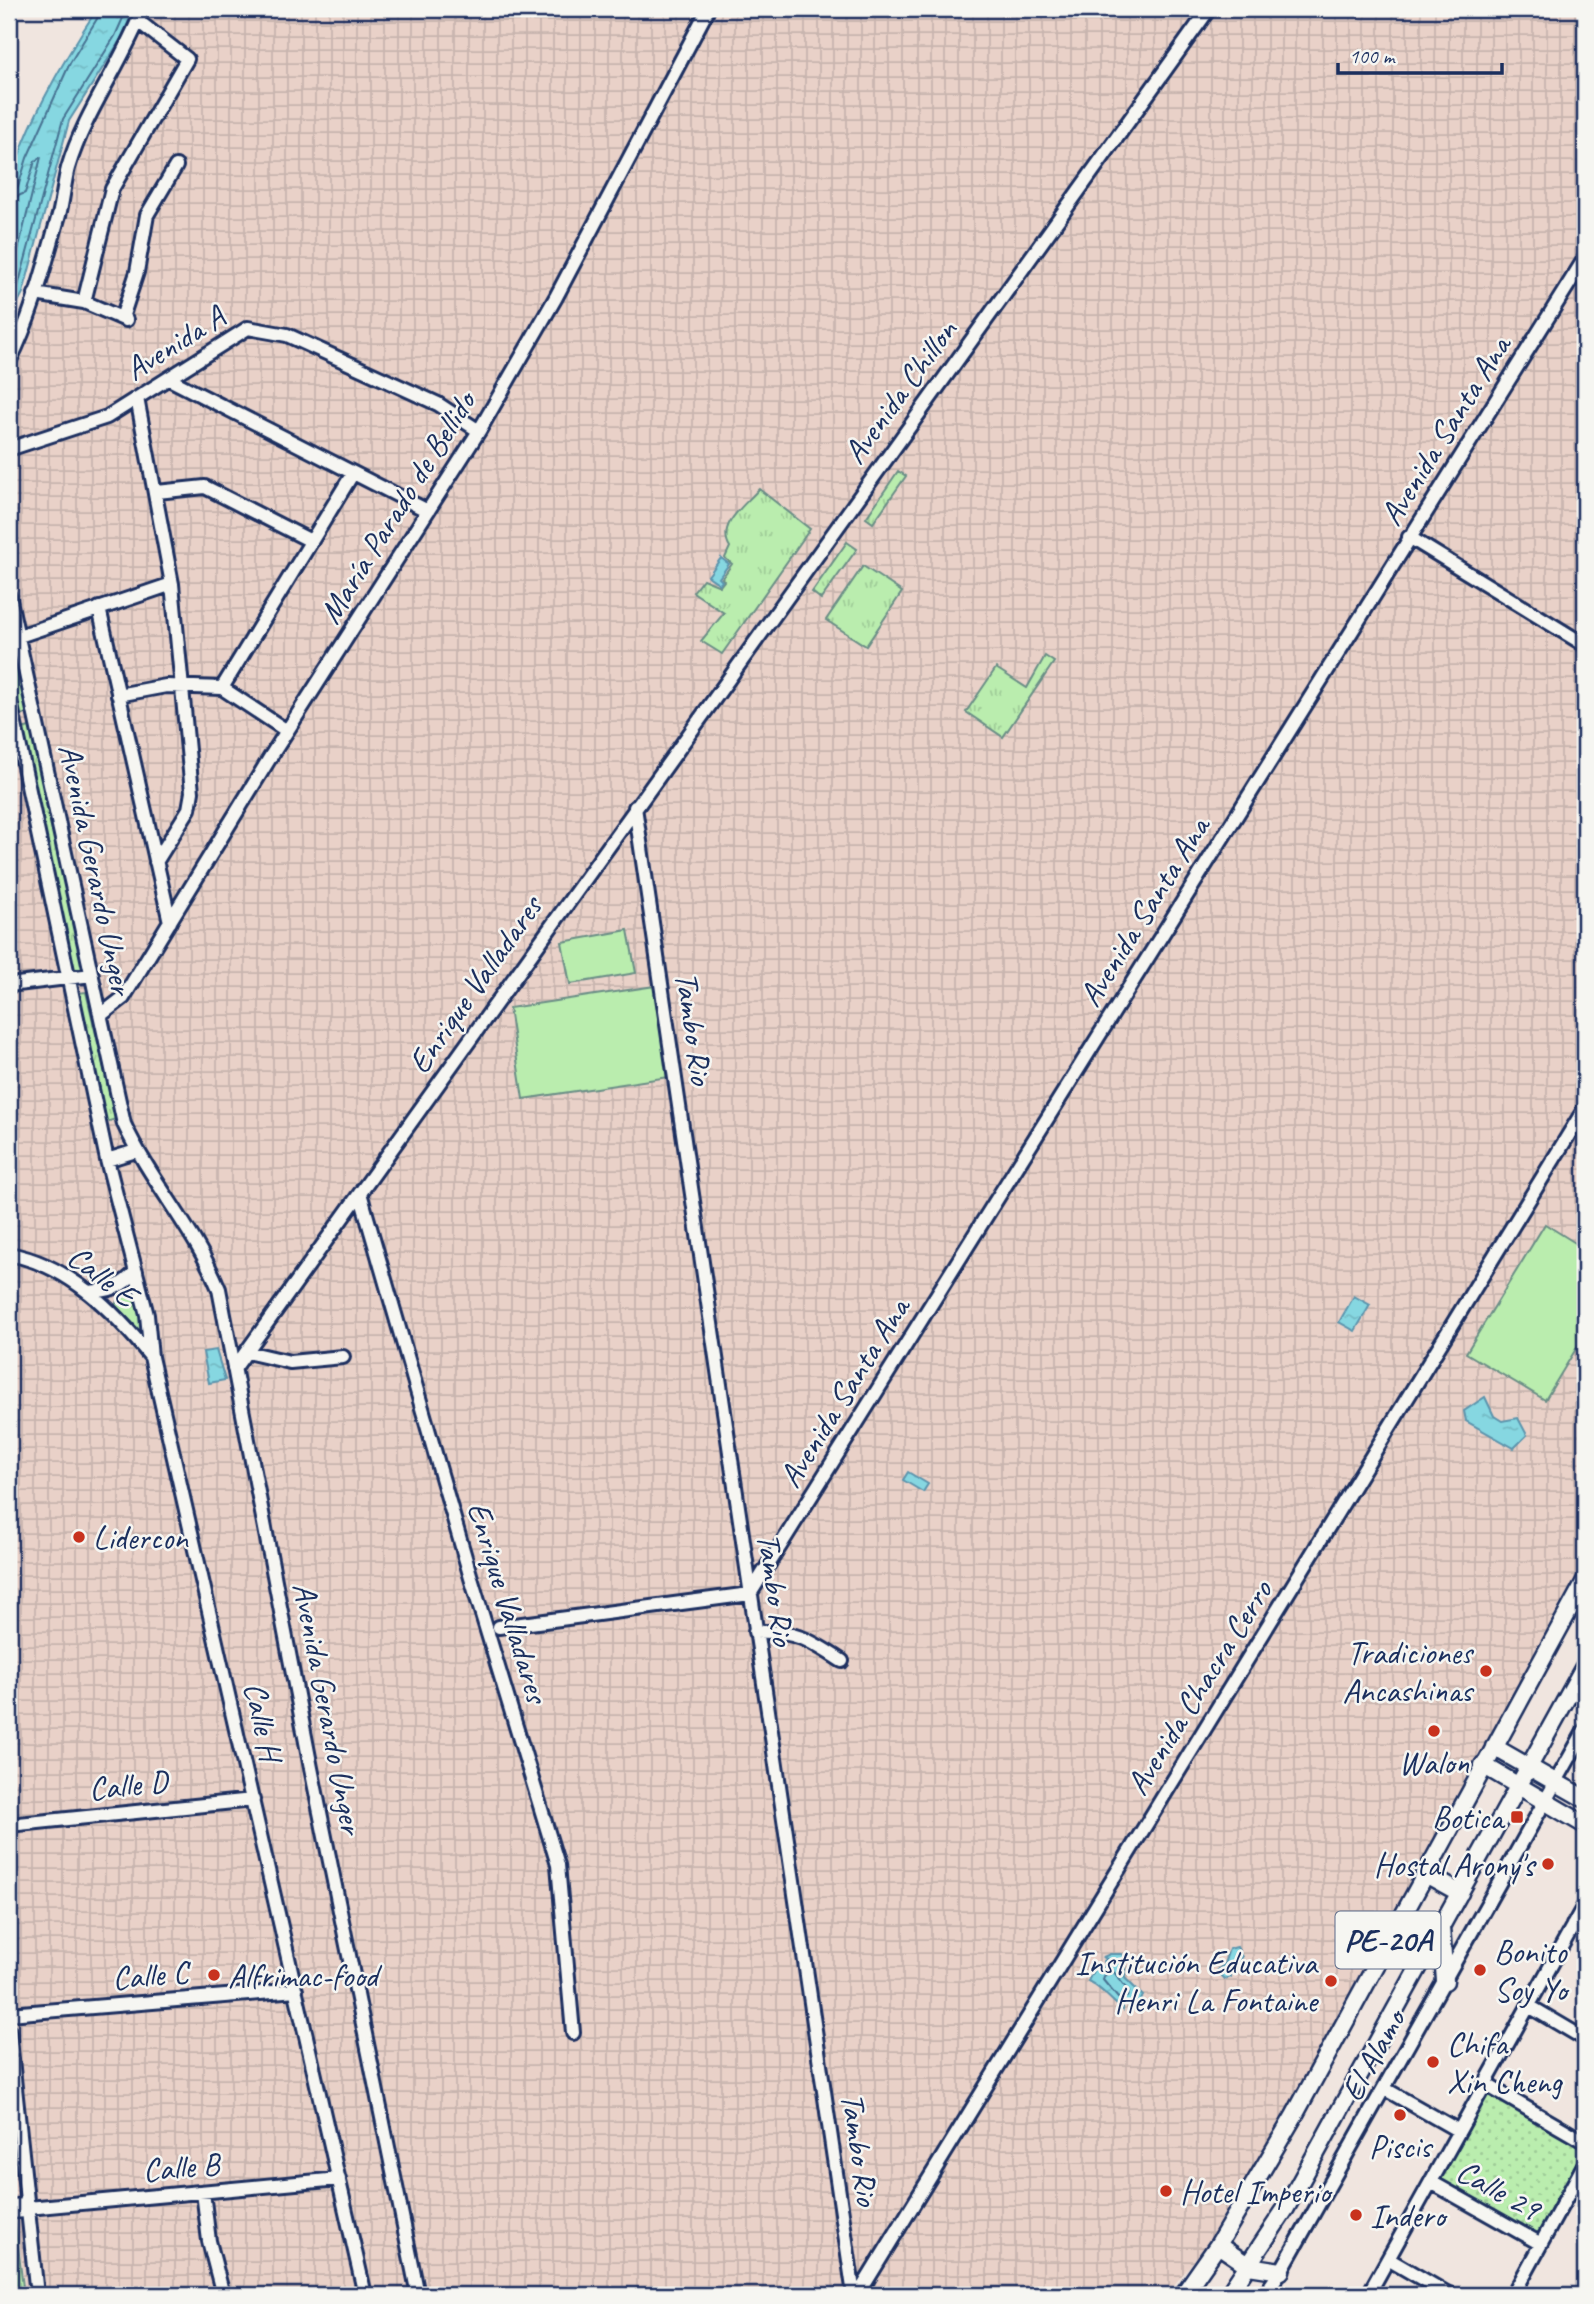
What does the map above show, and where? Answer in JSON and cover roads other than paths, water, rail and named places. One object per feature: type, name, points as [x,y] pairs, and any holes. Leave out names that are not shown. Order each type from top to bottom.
[{"type":"highway","points":[[9,2209],[28,2208]]},
{"type":"main road","name":"PE-20A","points":[[1183,2295],[1218,2245],[1322,2067],[1424,1873],[1585,1581]]},
{"type":"main road","name":"PE-20A","points":[[1228,2295],[1286,2208],[1585,1665]]},
{"type":"main road","points":[[1494,1747],[1585,1800]]},
{"type":"main road","points":[[1483,1765],[1585,1825]]},
{"type":"main road","points":[[1424,1873],[1460,1893]]},
{"type":"main road","points":[[1441,1927],[1446,1981]]},
{"type":"main road","points":[[1218,2245],[1249,2266],[1282,2271]]},
{"type":"street","name":"María Parado de Bellido","points":[[101,1015],[123,998],[287,732],[480,431],[556,297],[708,9]]},
{"type":"street","name":"Avenida Chillon","points":[[635,807],[1209,9]]},
{"type":"street","points":[[9,362],[60,213],[68,170],[86,118],[141,15],[187,59],[112,189],[83,302]]},
{"type":"street","points":[[34,294],[83,302],[124,319],[137,272],[147,215],[176,166]]},
{"type":"street","name":"Avenida Santa Ana","points":[[750,1594],[1585,258]]},
{"type":"street","name":"Avenida A","points":[[9,449],[107,417],[248,328],[287,335],[438,404],[480,431]]},
{"type":"street","points":[[169,379],[428,511]]},
{"type":"street","points":[[137,398],[157,492],[172,584],[192,802],[156,862]]},
{"type":"street","points":[[222,688],[353,473]]},
{"type":"street","points":[[157,492],[205,487],[311,541]]},
{"type":"street","points":[[1409,537],[1585,645]]},
{"type":"street","points":[[19,636],[172,584]]},
{"type":"street","name":"Avenida Gerardo Unger","points":[[9,596],[124,1124],[136,1151],[208,1261],[219,1289],[418,2295]]},
{"type":"street","points":[[99,608],[170,922]]},
{"type":"street","points":[[118,695],[166,686],[222,688],[287,732]]},
{"type":"street","name":"Avenida Gerardo Unger","points":[[9,696],[12,726],[107,1160]]},
{"type":"street","points":[[12,726],[36,717]]},
{"type":"street","name":"Enrique Valladares","points":[[234,1368],[635,807]]},
{"type":"street","name":"Tambo Rio","points":[[635,807],[755,1632],[856,2295]]},
{"type":"street","points":[[9,985],[92,975]]},
{"type":"street","name":"Avenida Chacra Cerro","points":[[856,2295],[1583,1116]]},
{"type":"street","points":[[101,1129],[124,1124]]},
{"type":"street","points":[[107,1160],[136,1151]]},
{"type":"street","name":"Calle H","points":[[107,1160],[147,1315],[151,1357],[365,2295]]},
{"type":"street","name":"Enrique Valladares","points":[[360,1193],[471,1578],[558,1865],[573,2033]]},
{"type":"street","name":"Calle E","points":[[9,1254],[31,1258],[62,1273],[88,1292],[132,1334],[151,1357]]},
{"type":"street","points":[[88,1292],[109,1291],[125,1283],[136,1271]]},
{"type":"street","points":[[247,1352],[290,1362],[344,1357]]},
{"type":"street","points":[[499,1627],[750,1594]]},
{"type":"street","points":[[755,1632],[780,1632],[806,1638],[842,1661]]},
{"type":"street","name":"El Alamo","points":[[1265,2295],[1282,2271],[1585,1730]]},
{"type":"street","name":"Calle D","points":[[9,1825],[253,1800]]},
{"type":"street","points":[[1368,2295],[1585,1904]]},
{"type":"street","points":[[1573,1925],[1585,1932]]},
{"type":"street","name":"Calle C","points":[[9,2014],[296,1990]]},
{"type":"street","points":[[1529,2006],[1585,2039]]},
{"type":"street","points":[[9,2031],[37,2295]]},
{"type":"street","points":[[1485,2084],[1585,2142]]},
{"type":"street","points":[[1385,2089],[1459,2131]]},
{"type":"street","points":[[1513,2295],[1585,2162]]},
{"type":"street","name":"Calle B","points":[[28,2208],[339,2179]]},
{"type":"street","name":"Calle 29","points":[[1431,2182],[1541,2244]]},
{"type":"street","points":[[203,2192],[212,2252],[223,2295]]},
{"type":"street","points":[[1388,2259],[1450,2295]]},
{"type":"water","points":[[97,9],[134,9],[121,39],[69,121],[23,293],[9,319],[7,226],[13,174],[31,125],[71,50]]},
{"type":"water","points":[[721,558],[729,564],[719,578],[722,581],[720,584],[708,576]]},
{"type":"water","points":[[1354,1296],[1370,1305],[1355,1331],[1339,1322]]},
{"type":"water","points":[[216,1350],[225,1380],[209,1383],[203,1352]]},
{"type":"water","points":[[1485,1397],[1494,1416],[1502,1421],[1518,1418],[1527,1435],[1514,1448],[1466,1421],[1464,1411]]},
{"type":"water","points":[[908,1472],[928,1484],[923,1492],[903,1480]]},
{"type":"water","points":[[1237,1947],[1242,1957],[1231,1970],[1231,1977],[1225,1979],[1217,1971],[1224,1964],[1229,1949]]},
{"type":"water","points":[[1122,1954],[1125,1960],[1125,1978],[1143,1996],[1137,2006],[1123,2003],[1123,2010],[1088,1981],[1096,1965],[1106,1967],[1104,1961],[1107,1959],[1103,1957]]},
{"type":"place","name":"Lidercon","points":[[79,1537]]},
{"type":"place","name":"Tradiciones Ancashinas","points":[[1486,1671]]},
{"type":"place","name":"Walon","points":[[1434,1731]]},
{"type":"place","name":"Botica","points":[[1517,1817]]},
{"type":"place","name":"Hostal Arony's","points":[[1548,1864]]},
{"type":"place","name":"Bonito Soy Yo","points":[[1480,1970]]},
{"type":"place","name":"Alfrimac-food","points":[[214,1975]]},
{"type":"place","name":"Institución Educativa Henri La Fontaine","points":[[1331,1981]]},
{"type":"place","name":"Chifa Xin Cheng","points":[[1433,2062]]},
{"type":"place","name":"Piscis","points":[[1400,2115]]},
{"type":"place","name":"Hotel Imperio","points":[[1166,2191]]},
{"type":"place","name":"Indero","points":[[1356,2215]]}]
